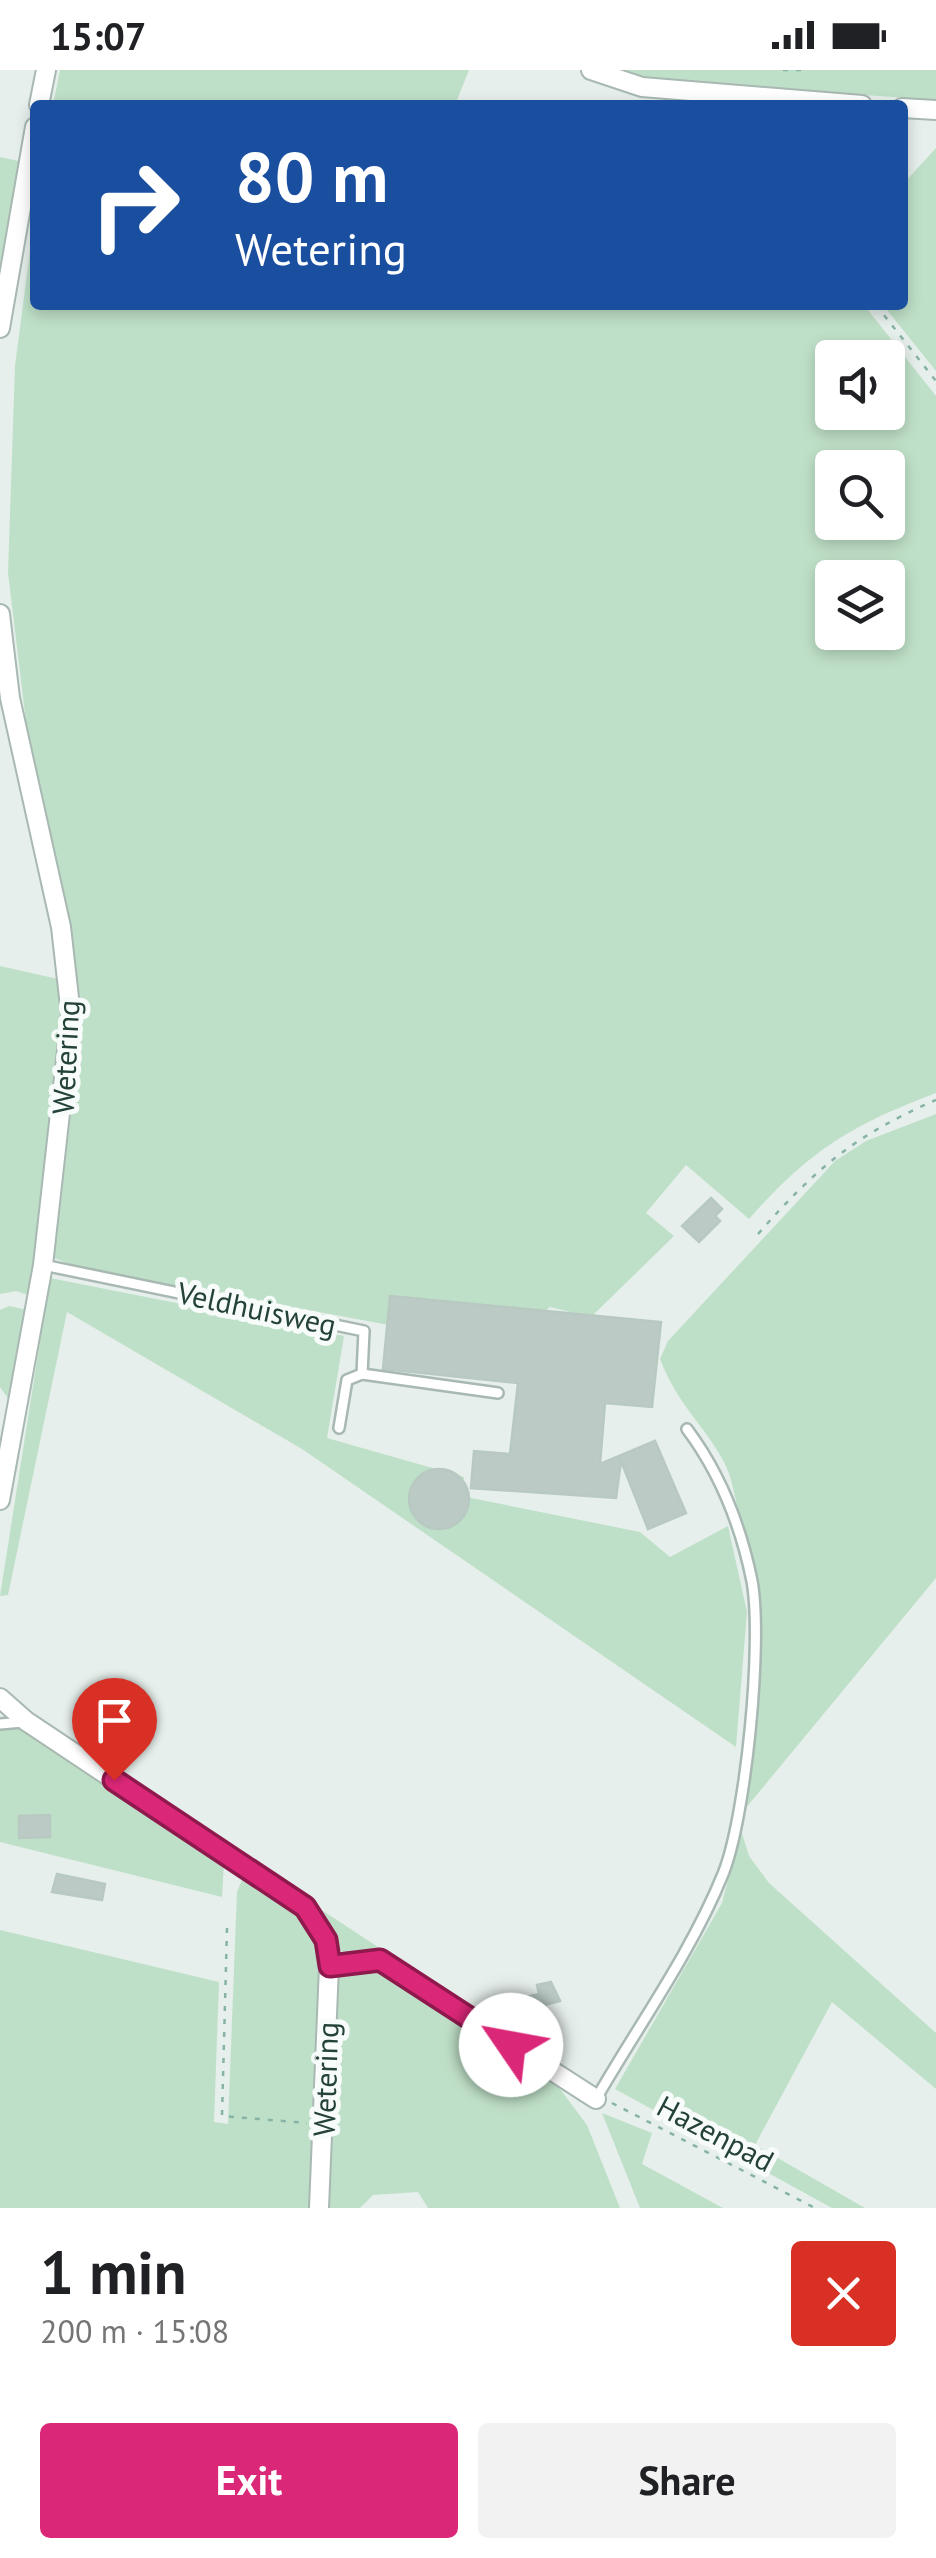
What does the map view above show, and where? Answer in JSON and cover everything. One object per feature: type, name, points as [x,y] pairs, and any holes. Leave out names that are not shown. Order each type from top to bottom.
[{"type":"street","points":[[40,100],[46,70]]},
{"type":"street","points":[[590,70],[642,87],[801,100]]},
{"type":"street","points":[[908,108],[936,110]]},
{"type":"street","points":[[0,328],[30,154]]},
{"type":"street","name":"Wetering","points":[[0,614],[10,698],[61,927],[70,986],[66,1088],[43,1265],[0,1500]]},
{"type":"street","name":"Wetering","points":[[0,1698],[26,1722],[305,1907],[326,1940],[330,1966],[319,2208]]},
{"type":"street","points":[[330,1966],[380,1960],[596,2099]]},
{"type":"lane","name":"Veldhuisweg","points":[[43,1265],[364,1330],[362,1374],[346,1380],[339,1428]]},
{"type":"lane","points":[[362,1374],[498,1393]]},
{"type":"lane","points":[[596,2099],[723,1874],[736,1825],[754,1663],[752,1584],[713,1464],[687,1430]]},
{"type":"lane","points":[[0,1724],[26,1722]]},
{"type":"path","points":[[783,70],[808,70]]},
{"type":"path","points":[[880,310],[936,381]]},
{"type":"path","points":[[758,1234],[826,1161],[873,1130],[936,1100]]},
{"type":"path","points":[[227,1928],[222,2116],[323,2124]]},
{"type":"path","name":"Hazenpad","points":[[596,2099],[617,2104],[815,2208]]},
{"type":"green space","points":[[60,70],[469,70],[457,100],[54,100]]},
{"type":"green space","points":[[598,70],[936,70],[936,100],[653,80]]},
{"type":"green space","points":[[936,148],[936,371],[887,310],[908,310],[908,179]]},
{"type":"green space","points":[[0,157],[23,162],[0,307]]},
{"type":"green space","points":[[30,250],[30,310],[868,310],[892,340],[815,340],[815,430],[905,430],[905,357],[936,396],[936,1093],[833,1142],[792,1175],[749,1219],[686,1165],[646,1213],[674,1236],[591,1317],[550,1307],[502,1346],[77,1267],[54,1258],[80,1036],[80,996],[58,870],[30,755],[8,573],[15,366]]},
{"type":"green space","points":[[0,966],[58,979],[62,1016],[56,1137],[31,1296],[16,1291],[0,1294]]},
{"type":"green space","points":[[936,1114],[936,1578],[745,1809],[759,1697],[755,1587],[727,1468],[660,1359],[668,1341],[835,1161],[866,1141]]},
{"type":"green space","points":[[50,1278],[344,1336],[327,1438],[464,1477],[461,1496],[640,1532],[670,1557],[728,1526],[747,1612],[736,1747],[302,1449],[67,1312],[8,1595],[0,1596]]},
{"type":"green space","points":[[9,1306],[28,1310],[10,1401],[0,1387],[0,1310]]},
{"type":"green space","points":[[0,1724],[19,1729],[224,1862],[222,1897],[0,1842]]},
{"type":"green space","points":[[741,1830],[749,1856],[769,1883],[936,2033],[936,2089],[832,2002],[755,2145],[865,2208],[832,2208],[615,2089],[722,1903]]},
{"type":"green space","points":[[244,1875],[302,1914],[322,1959],[312,2208],[0,2208],[0,1930],[219,1982],[214,2122],[228,2124],[237,1892]]},
{"type":"green space","points":[[308,1901],[384,1951],[351,1953],[334,1947]]},
{"type":"green space","points":[[379,1966],[554,2081],[587,2125],[620,2208],[428,2208],[418,2192],[373,2195],[360,2208],[327,2208],[336,1980],[344,1969]]},
{"type":"green space","points":[[602,2113],[652,2133],[642,2164],[723,2208],[640,2208]]},
{"type":"building","points":[[711,1198],[722,1209],[715,1216],[720,1221],[699,1242],[682,1226]]},
{"type":"building","points":[[390,1296],[661,1322],[652,1407],[605,1403],[600,1464],[655,1441],[686,1513],[648,1529],[621,1461],[616,1498],[471,1488],[474,1451],[510,1454],[518,1383],[383,1369]]},
{"type":"building","points":[[439,1469],[460,1478],[469,1499],[460,1520],[439,1529],[418,1520],[409,1499],[418,1478]]},
{"type":"building","points":[[50,1815],[50,1837],[19,1838],[19,1816]]},
{"type":"building","points":[[57,1874],[105,1884],[102,1900],[52,1892]]},
{"type":"building","points":[[551,1982],[560,2001],[518,2012],[515,2000],[539,1994],[537,1985]]},
{"type":"route","points":[[114,1780],[305,1907],[326,1940],[330,1966],[380,1960],[511,2045]]}]
